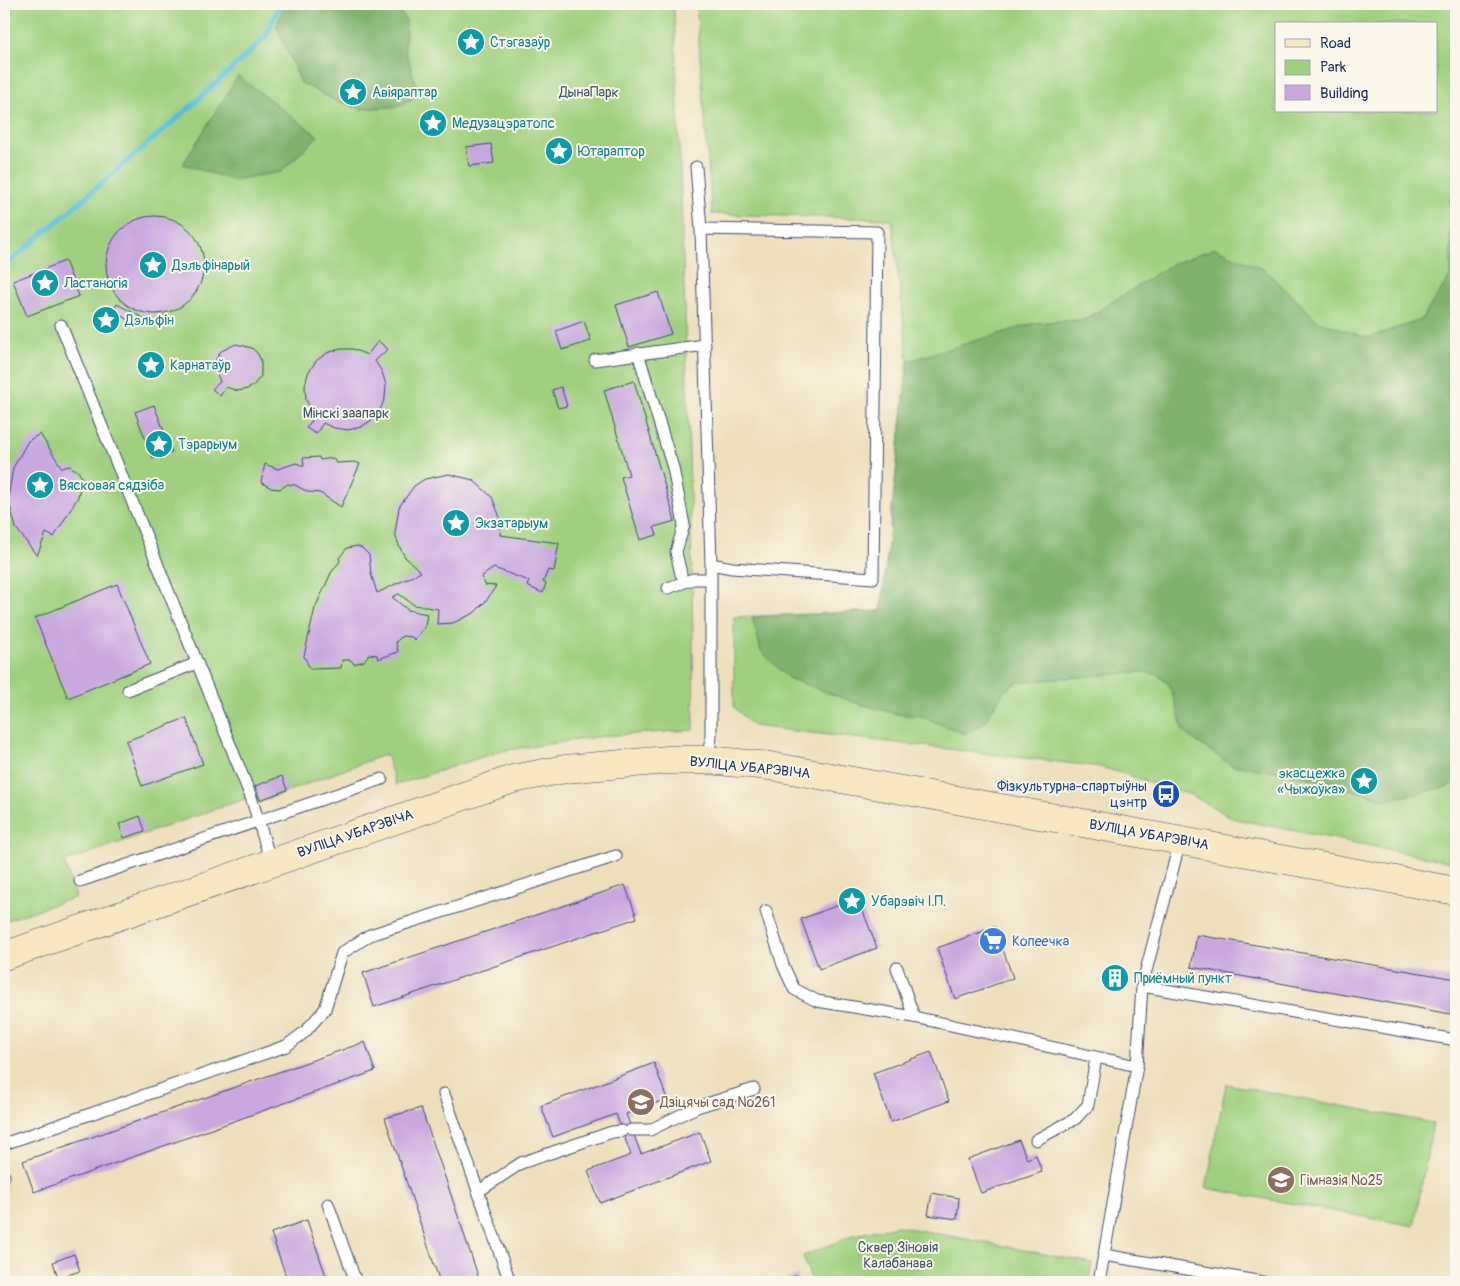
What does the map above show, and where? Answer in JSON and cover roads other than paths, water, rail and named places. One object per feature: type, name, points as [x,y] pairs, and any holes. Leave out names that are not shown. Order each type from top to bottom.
[{"type":"main road","name":"ВУЛІЦА УБАРЭВІЧА","points":[[4,956],[513,779],[565,769],[631,762],[708,760],[832,776],[1456,891]]},
{"type":"lane","points":[[696,167],[701,229],[711,564],[710,736],[708,760]]},
{"type":"lane","points":[[701,229],[877,232],[873,578],[748,569],[711,564]]},
{"type":"lane","points":[[61,326],[197,663],[259,822],[271,862]]},
{"type":"lane","points":[[595,360],[705,345]]},
{"type":"lane","points":[[638,353],[675,477],[684,525],[676,552],[680,574]]},
{"type":"lane","points":[[668,588],[693,579],[711,580]]},
{"type":"lane","points":[[128,690],[197,663]]},
{"type":"lane","points":[[80,881],[382,779]]},
{"type":"lane","points":[[1099,1282],[1137,1066],[1142,986],[1180,841]]},
{"type":"lane","points":[[4,1144],[286,1046],[305,1032],[325,1009],[342,953],[370,936],[616,856]]},
{"type":"lane","points":[[766,911],[783,965],[794,989],[817,1001],[914,1017],[1137,1066]]},
{"type":"lane","points":[[897,968],[914,1017]]},
{"type":"lane","points":[[1142,986],[1456,1040]]},
{"type":"lane","points":[[1036,1140],[1075,1119],[1088,1105],[1096,1058]]},
{"type":"lane","points":[[478,1191],[521,1163],[612,1132],[650,1130],[697,1107],[754,1089]]},
{"type":"lane","points":[[444,1094],[510,1282]]},
{"type":"lane","points":[[328,1204],[356,1282]]},
{"type":"lane","points":[[1104,1255],[1263,1282]]},
{"type":"waterway","points":[[4,267],[188,109],[265,38],[280,4]]},
{"type":"place","name":"Стэгазаўр","points":[[471,42]]},
{"type":"place","name":"Авіяраптар","points":[[353,92]]},
{"type":"place","name":"Медузацэратопс","points":[[433,123]]},
{"type":"place","name":"Ютараптор","points":[[559,151]]},
{"type":"place","name":"Дэльфінарый","points":[[153,265]]},
{"type":"place","name":"Ластаногія","points":[[45,283]]},
{"type":"place","name":"Дэльфін","points":[[106,320]]},
{"type":"place","name":"Карнатаўр","points":[[151,365]]},
{"type":"place","name":"Тэрарыум","points":[[159,444]]},
{"type":"place","name":"Вясковая сядзіба","points":[[40,485]]},
{"type":"place","name":"Экзатарыум","points":[[456,523]]},
{"type":"place","name":"экасцежка «Чыжоўка»","points":[[1364,781]]},
{"type":"place","name":"Фізкультурна-спартыўны цэнтр","points":[[1166,794]]},
{"type":"place","name":"Убарэвіч І.П.","points":[[852,901]]},
{"type":"place","name":"Копеечка","points":[[993,941]]},
{"type":"place","name":"Приёмный пункт","points":[[1115,978]]},
{"type":"place","name":"Дзіцячы сад №261","points":[[641,1102]]},
{"type":"place","name":"Гімназія №25","points":[[1281,1180]]},
{"type":"park label","name":"ДынаПарк","points":[[589,92]]},
{"type":"park label","name":"Мінскі заапарк","points":[[346,413]]},
{"type":"park label","name":"Сквер Зіновія Калабанава","points":[[898,1256]]}]
